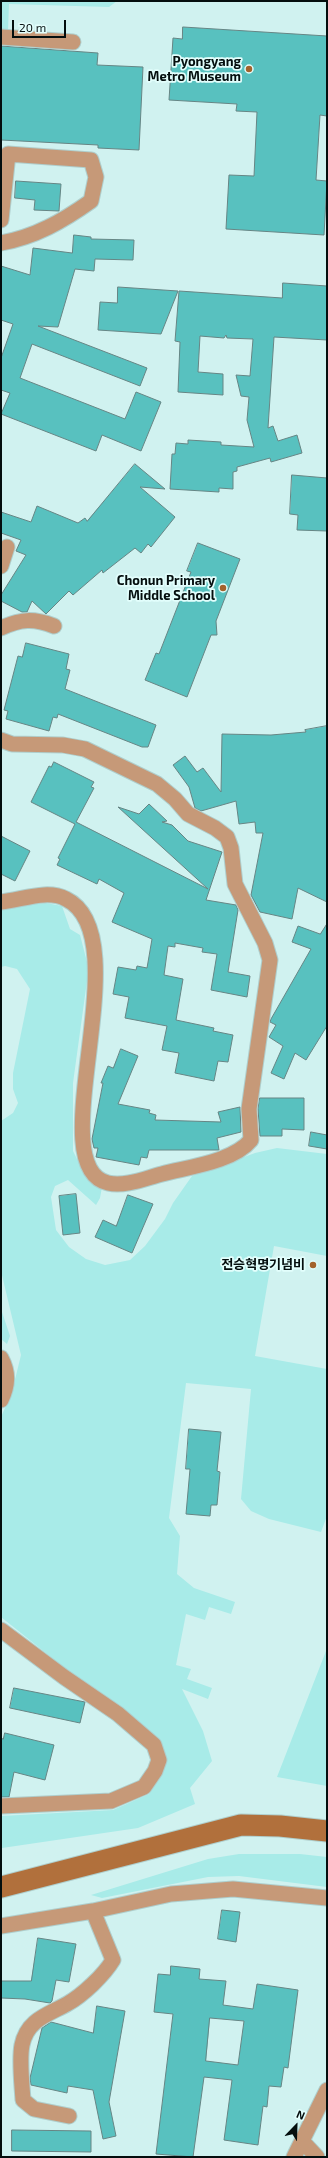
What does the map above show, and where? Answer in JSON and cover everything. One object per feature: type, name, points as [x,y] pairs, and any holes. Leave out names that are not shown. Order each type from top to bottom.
[{"type":"main road","points":[[1,1887],[241,1825],[280,1826],[327,1831]]},
{"type":"street","points":[[1,37],[73,42]]},
{"type":"street","points":[[1,220],[8,154],[91,160],[96,177],[91,201],[69,216],[21,240],[1,244]]},
{"type":"street","points":[[1,566],[7,547]]},
{"type":"street","points":[[1,628],[16,622],[38,620],[54,626]]},
{"type":"street","points":[[1,740],[12,744],[63,745],[85,749],[157,784],[175,799],[188,814],[215,828],[227,837],[231,848],[235,884],[265,943],[270,960],[249,1109],[251,1140],[245,1148],[225,1158],[129,1182],[109,1183],[96,1177],[86,1162],[83,1130],[85,1079],[96,982],[92,935],[82,912],[67,899],[50,894],[1,902]]},
{"type":"street","points":[[1,1358],[7,1368],[7,1388],[1,1400]]},
{"type":"street","points":[[1,1630],[64,1677],[118,1714],[154,1745],[159,1760],[155,1771],[144,1787],[111,1801],[1,1806]]},
{"type":"street","points":[[1,1926],[93,1911],[171,1894],[233,1888],[327,1898]]},
{"type":"street","points":[[69,2116],[34,2109],[23,2100],[22,2045],[29,2026],[43,2016],[68,2003],[106,1972],[113,1960],[93,1911]]},
{"type":"street","points":[[294,2157],[327,2090]]},
{"type":"street","points":[[302,2141],[317,2157]]},
{"type":"shaded area","points":[[1,1],[117,1],[109,7],[9,4],[8,31],[1,31]]},
{"type":"shaded area","points":[[46,903],[62,906],[70,929],[80,935],[87,962],[87,981],[73,1083],[73,1151],[81,1167],[93,1182],[102,1187],[100,1198],[96,1205],[68,1180],[55,1186],[51,1197],[56,1230],[69,1247],[86,1259],[105,1265],[130,1260],[145,1246],[165,1219],[173,1203],[192,1176],[255,1153],[277,1148],[327,1154],[327,1256],[274,1246],[255,1356],[327,1369],[327,1516],[321,1532],[269,1519],[251,1511],[241,1499],[251,1389],[186,1383],[169,1518],[180,1536],[177,1574],[194,1588],[235,1602],[231,1614],[209,1607],[205,1620],[186,1614],[176,1665],[191,1669],[187,1679],[212,1688],[208,1699],[182,1689],[203,1731],[212,1761],[190,1788],[195,1804],[138,1828],[2,1848],[1,1816],[113,1810],[149,1794],[163,1773],[166,1758],[158,1743],[1,1617],[1,1417],[12,1392],[21,1355],[1,1271],[1,1121],[13,1113],[18,1103],[13,1089],[13,1073],[30,989],[17,969],[5,966],[1,967],[1,907]]},
{"type":"shaded area","points":[[1,1309],[10,1336],[7,1344],[1,1339]]},
{"type":"shaded area","points":[[326,1651],[327,1786],[277,1777]]},
{"type":"shaded area","points":[[239,1854],[300,1854],[327,1857],[327,1887],[239,1876],[208,1877],[102,1898],[91,1895],[208,1859]]},
{"type":"building","name":"Pyongyang Metro Museum","points":[[183,27],[327,36],[327,116],[320,115],[316,180],[327,181],[324,235],[226,229],[229,175],[254,176],[257,112],[236,111],[237,104],[169,100],[173,38],[182,39]]},
{"type":"building","points":[[1,46],[98,53],[97,65],[143,67],[139,150],[98,148],[98,145],[1,140]]},
{"type":"building","points":[[16,181],[61,184],[59,211],[34,210],[35,200],[15,198]]},
{"type":"building","points":[[74,235],[91,237],[91,239],[134,240],[133,260],[95,259],[94,271],[75,269],[58,327],[38,326],[147,368],[140,386],[32,344],[20,378],[125,419],[136,392],[161,402],[141,451],[102,435],[96,451],[1,414],[10,393],[1,390],[1,358],[13,324],[1,320],[1,266],[30,275],[33,248],[72,253]]},
{"type":"building","points":[[283,283],[327,286],[327,340],[274,337],[268,428],[273,426],[278,441],[297,435],[302,453],[271,462],[270,458],[237,467],[237,471],[233,472],[233,489],[219,488],[219,492],[170,489],[172,454],[175,454],[176,443],[188,444],[188,440],[221,442],[221,445],[254,447],[247,420],[249,397],[241,396],[236,375],[250,376],[253,339],[227,338],[226,335],[224,338],[200,336],[198,372],[223,374],[223,395],[178,392],[180,342],[175,341],[179,291],[282,298]]},
{"type":"building","points":[[118,287],[178,291],[161,334],[98,330],[100,302],[117,303]]},
{"type":"building","points":[[135,464],[165,489],[140,487],[175,517],[151,547],[148,544],[141,553],[135,548],[103,573],[102,570],[73,595],[69,591],[46,614],[32,601],[27,612],[22,612],[1,601],[1,595],[26,555],[16,551],[21,540],[1,533],[1,512],[31,522],[37,506],[78,523],[85,518],[87,521]]},
{"type":"building","points":[[292,475],[327,478],[327,531],[297,530],[298,515],[290,514]]},
{"type":"building","points":[[198,543],[240,559],[216,621],[217,635],[211,635],[187,697],[145,680],[156,653],[159,654],[191,572],[187,571]]},
{"type":"building","points":[[26,643],[69,654],[66,669],[70,670],[65,689],[156,725],[148,747],[142,747],[58,714],[57,718],[53,717],[49,731],[6,719],[8,711],[4,710],[18,656],[22,657]]},
{"type":"building","points":[[327,726],[327,902],[298,888],[292,919],[260,912],[251,895],[263,833],[256,833],[255,822],[239,824],[236,801],[201,811],[195,808],[189,787],[173,765],[185,756],[197,772],[203,768],[221,792],[222,734],[271,735],[306,732],[305,730]]},
{"type":"building","points":[[54,762],[94,782],[91,787],[94,788],[76,822],[208,889],[118,807],[139,814],[149,804],[167,821],[162,822],[172,825],[188,841],[222,852],[206,900],[236,905],[238,910],[228,972],[250,976],[247,997],[211,990],[217,954],[202,952],[203,948],[175,943],[175,947],[168,946],[164,975],[183,979],[176,1020],[214,1028],[213,1031],[233,1035],[228,1062],[218,1061],[214,1081],[175,1073],[179,1053],[162,1050],[167,1026],[125,1018],[129,997],[113,994],[118,967],[136,970],[137,966],[147,968],[152,939],[112,922],[124,893],[99,879],[97,884],[57,865],[60,859],[58,858],[75,824],[31,802],[49,766],[51,767]]},
{"type":"building","points":[[1,836],[30,851],[15,881],[1,874]]},
{"type":"building","points":[[327,924],[327,1026],[306,1060],[295,1053],[284,1079],[271,1073],[283,1046],[269,1037],[276,1025],[270,1022],[311,949],[292,942],[298,926],[320,934]]},
{"type":"building","points":[[121,1049],[138,1056],[118,1104],[150,1110],[149,1113],[156,1115],[155,1120],[221,1122],[218,1112],[240,1107],[241,1132],[217,1138],[219,1150],[149,1150],[147,1158],[141,1157],[139,1165],[96,1157],[98,1148],[94,1148],[92,1139],[103,1083],[101,1083],[108,1066],[113,1068]]},
{"type":"building","points":[[260,1098],[304,1098],[304,1130],[282,1129],[282,1136],[260,1136],[258,1109]]},
{"type":"building","points":[[311,1132],[327,1135],[327,1149],[309,1146]]},
{"type":"building","points":[[76,1194],[80,1233],[63,1235],[59,1196]]},
{"type":"building","points":[[128,1195],[153,1204],[132,1253],[95,1237],[103,1220],[116,1226]]},
{"type":"building","points":[[189,1429],[221,1432],[217,1471],[220,1472],[217,1505],[211,1505],[210,1516],[186,1514],[190,1469],[186,1469]]},
{"type":"building","points":[[14,1688],[85,1702],[80,1723],[10,1708]]},
{"type":"building","points":[[5,1733],[54,1745],[45,1780],[14,1772],[9,1797],[1,1797],[1,1738],[3,1739]]},
{"type":"building","points":[[222,1910],[240,1912],[236,1942],[218,1939]]},
{"type":"building","points":[[38,1938],[76,1944],[69,1982],[56,1980],[52,2001],[50,2003],[25,1999],[1,1998],[1,1981],[31,1981]]},
{"type":"building","points":[[171,1966],[200,1969],[199,1979],[226,1981],[223,2005],[253,2009],[257,1984],[298,1990],[288,2068],[284,2067],[281,2087],[269,2086],[267,2107],[263,2106],[258,2145],[224,2140],[232,2080],[204,2077],[193,2157],[156,2154],[173,2014],[154,2012],[158,1974],[170,1975]],"holes":[[[210,2018],[244,2021],[238,2065],[206,2061]]]},
{"type":"building","points":[[97,2006],[125,2011],[109,2102],[116,2136],[103,2139],[93,2090],[68,2086],[67,2093],[31,2085],[30,2078],[42,2028],[51,2022],[93,2033]]},
{"type":"building","points":[[12,2130],[91,2131],[91,2152],[12,2151]]},
{"type":"place","name":"Pyongyang Metro Museum","points":[[249,69]]},
{"type":"place","name":"Chonun Primary Middle School","points":[[223,588]]},
{"type":"place","name":"전승혁명기념비","points":[[313,1265]]}]
